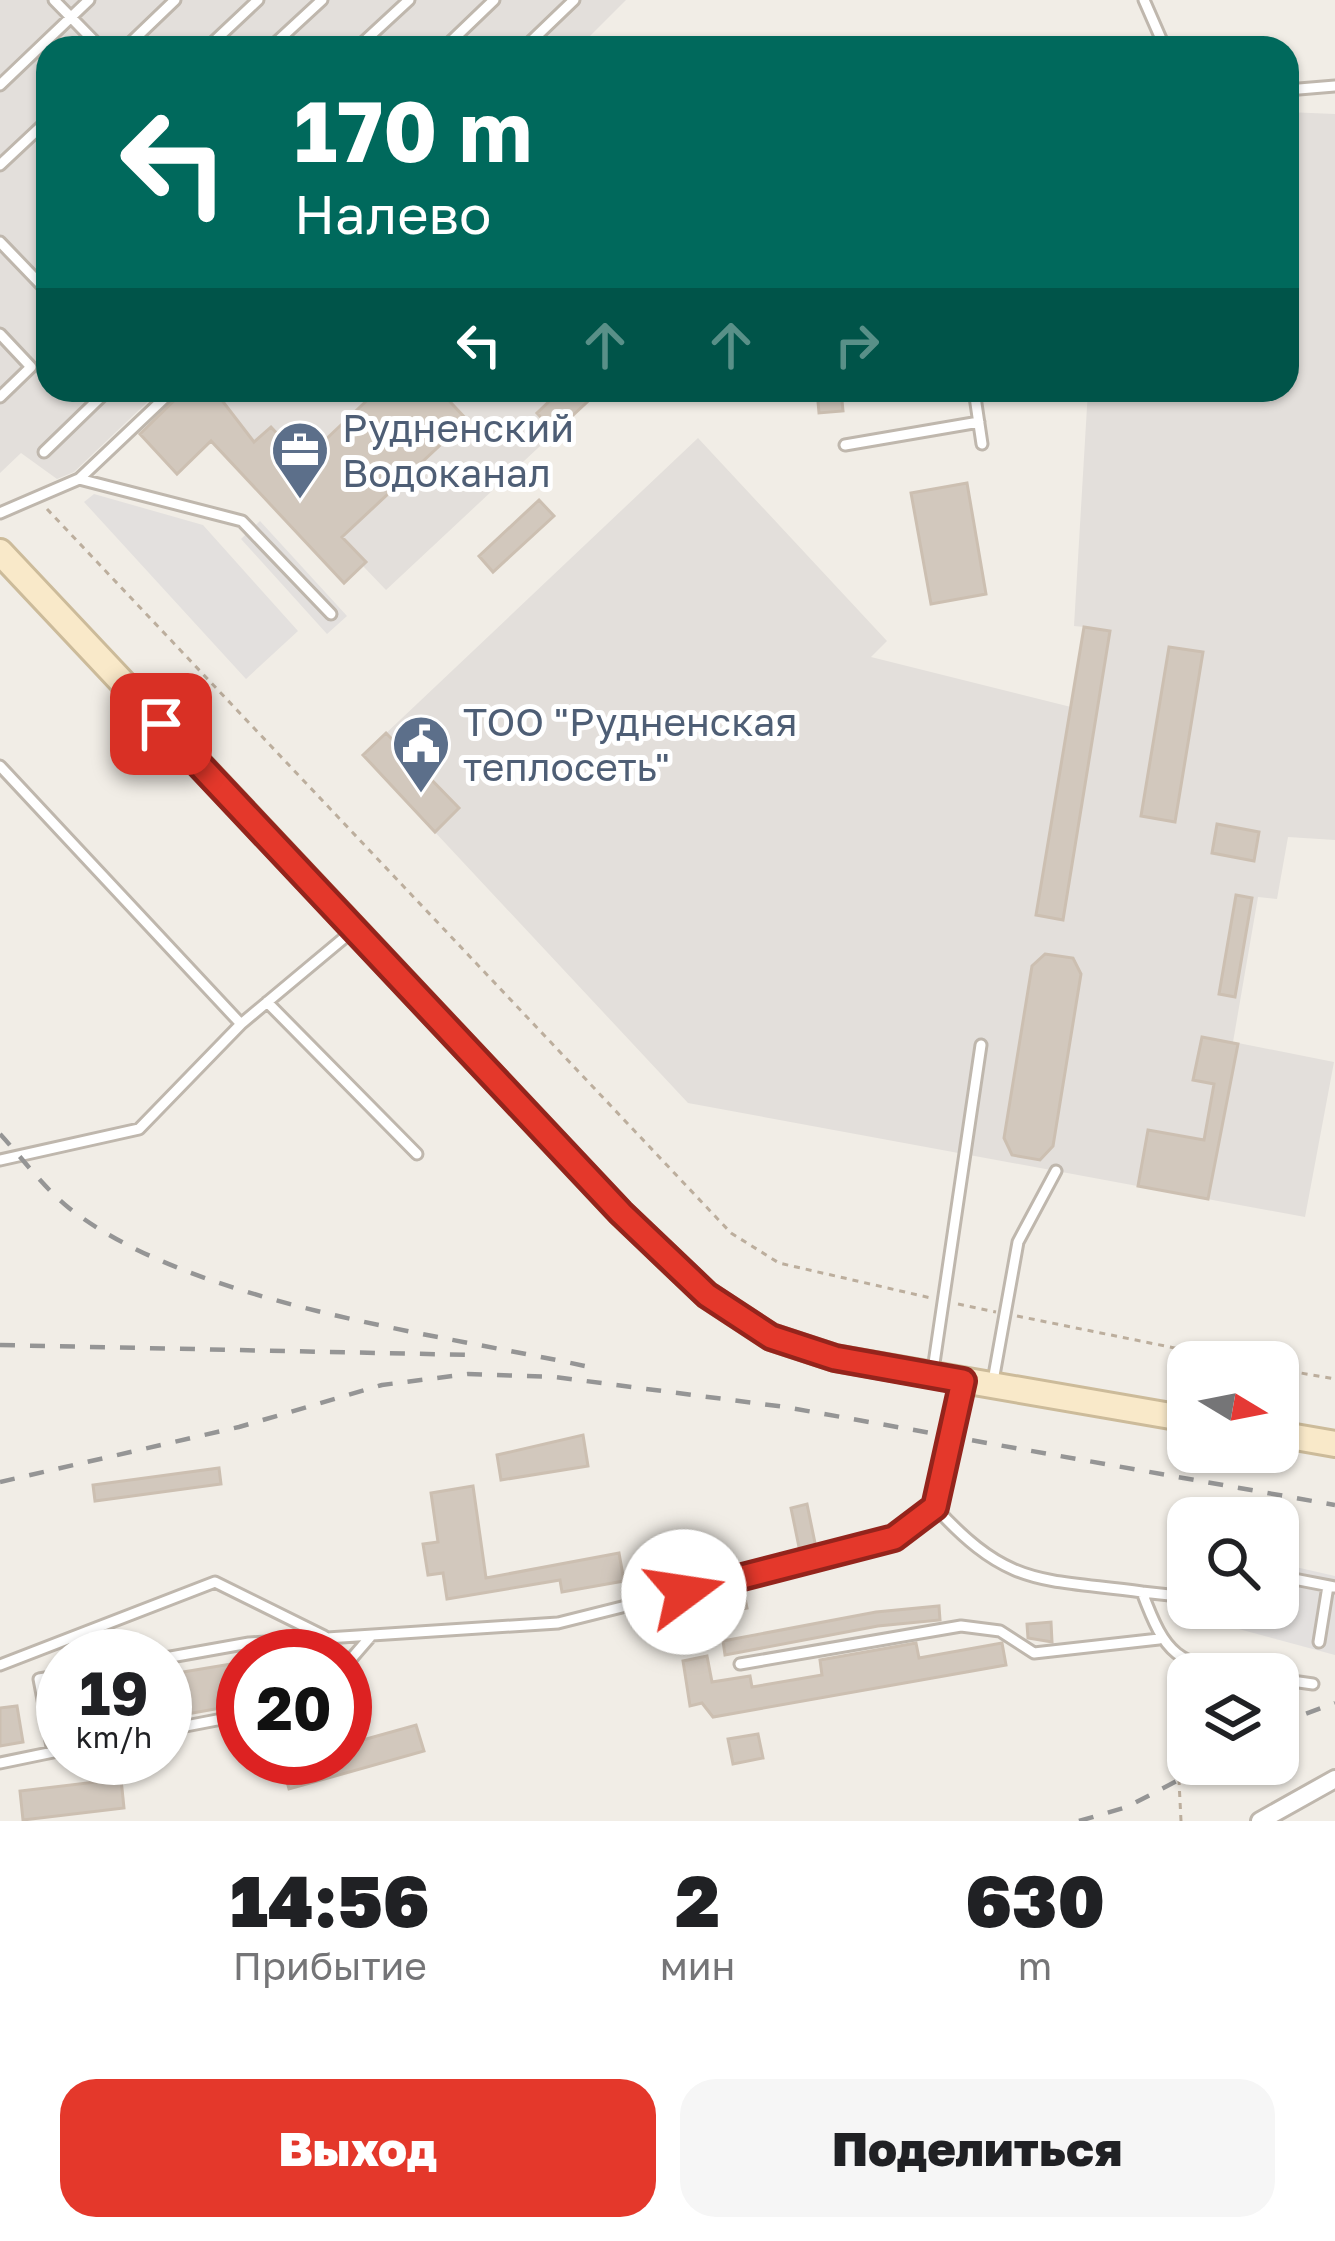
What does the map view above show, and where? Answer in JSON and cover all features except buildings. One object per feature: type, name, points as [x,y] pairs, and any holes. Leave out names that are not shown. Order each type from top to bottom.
[{"type":"street","points":[[0,552],[621,1213],[707,1295],[771,1337],[835,1358],[1167,1415]]},
{"type":"street","points":[[1299,1438],[1335,1444]]},
{"type":"street","points":[[1260,1821],[1335,1779]]},
{"type":"lane","points":[[54,0],[89,36]]},
{"type":"lane","points":[[51,36],[89,0]]},
{"type":"lane","points":[[138,36],[176,0]]},
{"type":"lane","points":[[220,36],[258,0]]},
{"type":"lane","points":[[283,36],[322,0]]},
{"type":"lane","points":[[370,36],[409,0]]},
{"type":"lane","points":[[456,36],[494,0]]},
{"type":"lane","points":[[536,36],[574,0]]},
{"type":"lane","points":[[1144,0],[1160,36]]},
{"type":"lane","points":[[0,85],[36,51]]},
{"type":"lane","points":[[1299,89],[1335,86]]},
{"type":"lane","points":[[0,165],[36,131]]},
{"type":"lane","points":[[0,242],[36,280]]},
{"type":"lane","points":[[0,334],[32,367],[0,398]]},
{"type":"lane","points":[[44,452],[96,402]]},
{"type":"lane","points":[[0,513],[79,479],[160,402]]},
{"type":"lane","points":[[976,402],[982,444]]},
{"type":"lane","points":[[844,445],[979,422]]},
{"type":"lane","points":[[79,479],[242,521],[332,614]]},
{"type":"lane","points":[[0,766],[241,1024]]},
{"type":"lane","points":[[0,1160],[139,1129],[241,1024],[355,929]]},
{"type":"lane","points":[[267,1002],[417,1154]]},
{"type":"lane","points":[[932,1375],[981,1045]]},
{"type":"lane","points":[[993,1386],[1018,1242],[1056,1171]]},
{"type":"lane","points":[[372,1636],[558,1623],[894,1538],[935,1507],[963,1381]]},
{"type":"lane","points":[[935,1507],[976,1552],[1005,1569],[1167,1595]]},
{"type":"lane","points":[[1299,1580],[1331,1586],[1319,1642]]},
{"type":"lane","points":[[0,1664],[215,1582],[311,1629]]},
{"type":"lane","points":[[1142,1592],[1159,1639],[1171,1653]]},
{"type":"lane","points":[[740,1664],[961,1626],[1000,1631],[1034,1653],[1159,1639]]},
{"type":"lane","points":[[1299,1682],[1312,1684]]},
{"type":"lane","points":[[0,1762],[36,1755]]},
{"type":"path","points":[[36,497],[731,1233],[779,1263],[1167,1347]]},
{"type":"path","points":[[1299,1372],[1335,1378]]},
{"type":"path","points":[[1179,1785],[1181,1821]]},
{"type":"shaded area","points":[[0,0],[626,0],[590,36],[36,36],[36,402],[147,402],[74,472],[57,479],[21,453],[0,473]]},
{"type":"shaded area","points":[[1299,112],[1335,114],[1335,840],[1288,837],[1277,899],[1258,897],[1233,1042],[1334,1062],[1305,1217],[688,1103],[363,755],[698,438],[887,641],[871,657],[1071,707],[1084,627],[1074,626],[1087,402],[1299,402]]},
{"type":"shaded area","points":[[172,402],[587,402],[386,590],[363,566],[344,583],[212,442],[177,474],[139,433]]},
{"type":"shaded area","points":[[94,494],[203,525],[298,631],[246,679],[84,502]]},
{"type":"shaded area","points":[[260,521],[347,616],[327,634],[241,539]]},
{"type":"shaded area","points":[[1299,1568],[1335,1576],[1335,1655],[1239,1629],[1299,1629]]},
{"type":"railway","points":[[0,1134],[69,1208],[120,1241],[180,1269],[316,1311],[585,1366]]},
{"type":"railway","points":[[0,1345],[474,1355]]},
{"type":"railway","points":[[0,1482],[239,1427],[382,1385],[468,1374],[555,1377],[785,1407],[1335,1505]]},
{"type":"railway","points":[[1299,1716],[1335,1703]]},
{"type":"railway","points":[[1079,1821],[1127,1807],[1169,1785]]},
{"type":"place","name":"Рудненский Водоканал","points":[[300,501]]},
{"type":"place","name":"ТОО \"Рудненская теплосеть\"","points":[[421,795]]},
{"type":"route","points":[[161,724],[621,1213],[707,1295],[771,1337],[835,1358],[963,1381],[935,1507],[894,1538],[684,1592]]}]
